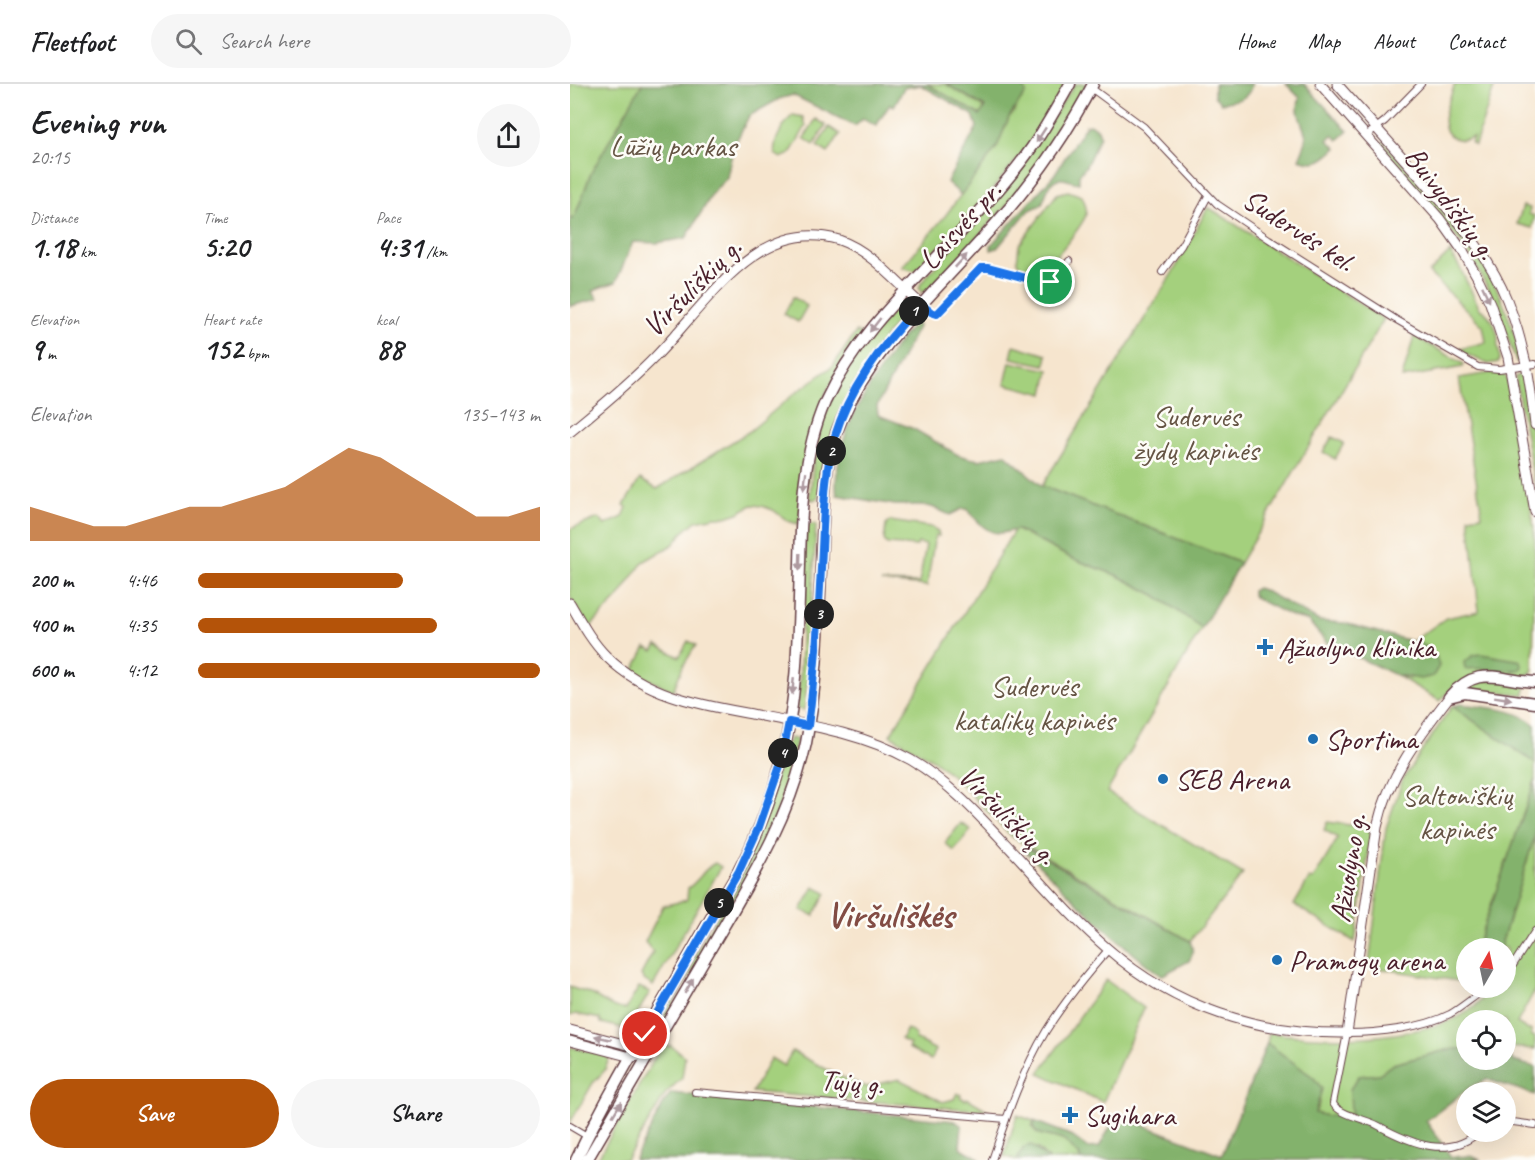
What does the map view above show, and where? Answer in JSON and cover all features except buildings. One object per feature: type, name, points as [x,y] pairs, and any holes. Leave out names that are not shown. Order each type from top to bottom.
[{"type":"main road","name":"Laisvės pr.","points":[[582,1160],[582,1148],[587,1136],[739,871],[772,792],[784,752],[789,722],[798,614],[802,503],[813,439],[826,400],[855,351],[878,321],[971,221],[1030,150],[1070,84]]},
{"type":"main road","name":"Buivydiškių g.","points":[[1320,84],[1440,219],[1462,250],[1490,303],[1506,349],[1535,512]]},
{"type":"main road","name":"Buivydiškių g.","points":[[1338,84],[1447,208],[1491,267],[1506,298],[1531,365],[1535,425]]},
{"type":"main road","name":"Laisvės pr.","points":[[582,1160],[649,1055],[746,889],[776,832],[790,798],[802,757],[816,666],[824,506],[832,446],[848,405],[873,362],[921,304],[991,230],[1035,177],[1066,134],[1092,86]]},
{"type":"main road","name":"Viršuliškių g.","points":[[570,432],[647,366],[731,273],[756,255],[780,242],[808,235],[828,237],[846,243],[871,259],[921,304]]},
{"type":"main road","points":[[802,503],[824,506]]},
{"type":"main road","name":"Viršuliškių g.","points":[[570,603],[598,648],[616,665],[643,684],[682,699],[869,741],[928,771],[965,803],[1108,950],[1166,990],[1219,1015],[1282,1030],[1347,1033]]},
{"type":"main road","name":"Ąžuolyno g.","points":[[1347,1033],[1377,827],[1387,793],[1402,763],[1427,725],[1460,685],[1482,676],[1535,682]]},
{"type":"main road","points":[[1449,698],[1465,693],[1535,703]]},
{"type":"main road","points":[[570,1030],[634,1052]]},
{"type":"main road","points":[[570,1041],[649,1055]]},
{"type":"street","points":[[1367,135],[1421,84]]},
{"type":"street","name":"Sudervės kel.","points":[[1092,86],[1144,127],[1208,196],[1269,239],[1395,319],[1472,364],[1485,368],[1531,365]]},
{"type":"street","points":[[1162,272],[1181,246],[1208,196]]},
{"type":"street","points":[[921,304],[937,314],[981,268],[1045,282],[1054,280],[1069,261]]},
{"type":"street","points":[[1516,960],[1535,931]]},
{"type":"street","points":[[992,1160],[1026,1068],[1046,1032],[1071,995],[1108,950]]},
{"type":"street","points":[[1347,1033],[1395,1029],[1437,1019],[1473,998]]},
{"type":"street","name":"Ąžuolyno g.","points":[[1347,1033],[1333,1103],[1337,1110],[1376,1125],[1425,1153]]},
{"type":"street","name":"Tujų g.","points":[[695,1092],[1006,1119]]},
{"type":"street","points":[[1516,1122],[1535,1125]]},
{"type":"street","points":[[570,1126],[587,1136]]},
{"type":"street","points":[[1452,1154],[1469,1146],[1472,1142]]},
{"type":"green space","points":[[570,84],[642,84],[591,173],[575,216],[570,220]]},
{"type":"green space","name":"Lūžių parkas","points":[[642,84],[927,84],[980,115],[985,107],[946,84],[1022,84],[1026,93],[1009,117],[997,147],[961,195],[947,182],[977,127],[973,115],[921,85],[904,88],[894,106],[890,104],[876,126],[863,119],[855,126],[793,95],[779,99],[749,116],[733,148],[727,178],[714,191],[686,238],[657,243],[633,242],[616,282],[593,291],[598,299],[570,306],[570,220],[575,216],[591,173]]},
{"type":"green space","points":[[927,84],[946,84],[985,108],[981,116]]},
{"type":"green space","points":[[1022,84],[1066,84],[1031,143],[964,223],[915,271],[902,267],[945,216],[997,147],[1009,117],[1014,112],[1025,88]]},
{"type":"green space","points":[[1075,84],[1087,84],[1059,138],[1020,191],[927,291],[921,292],[919,289],[921,283],[1006,187]]},
{"type":"green space","points":[[1214,84],[1252,84],[1248,94],[1244,97],[1221,103],[1214,96]]},
{"type":"green space","points":[[1286,84],[1304,84],[1348,131],[1338,140],[1333,135],[1328,140],[1337,148],[1320,161],[1311,162],[1299,159],[1306,138],[1298,113],[1300,98]]},
{"type":"green space","points":[[1455,84],[1495,84],[1475,145],[1471,143],[1473,137],[1463,140],[1456,139],[1448,133],[1445,127],[1445,113]]},
{"type":"green space","points":[[793,115],[803,117],[806,126],[790,154],[781,158],[775,154],[775,144]]},
{"type":"green space","points":[[816,119],[826,125],[814,145],[804,138]]},
{"type":"green space","points":[[1089,124],[1098,129],[1100,136],[1086,166],[1079,175],[1079,183],[1058,179],[1051,183],[1041,205],[1028,211],[997,248],[991,250],[991,245],[1054,175],[1086,125]]},
{"type":"green space","points":[[829,127],[840,134],[828,153],[817,146]]},
{"type":"green space","points":[[1384,142],[1456,224],[1481,260],[1506,309],[1522,361],[1516,361],[1496,303],[1467,250],[1380,145]]},
{"type":"green space","points":[[1068,191],[1082,196],[1086,215],[1064,247],[1043,270],[1038,273],[1025,271],[1017,262],[1019,245],[1057,194]]},
{"type":"green space","points":[[1523,206],[1530,208],[1529,214],[1535,216],[1532,228],[1517,224]]},
{"type":"green space","name":"Sudervės žydų kapinės","points":[[1208,207],[1384,319],[1240,563],[1042,486],[1176,267]]},
{"type":"green space","points":[[1450,252],[1480,309],[1494,325],[1498,338],[1499,362],[1488,364],[1457,350],[1486,342],[1483,326],[1429,273]]},
{"type":"green space","points":[[793,297],[807,306],[798,322],[784,314]]},
{"type":"green space","points":[[901,301],[906,301],[908,307],[874,352],[849,396],[830,443],[818,498],[812,500],[810,496],[816,446],[820,427],[830,402],[857,356]]},
{"type":"green space","points":[[917,323],[918,327],[877,406],[878,415],[914,429],[958,455],[979,460],[1005,454],[1042,486],[1240,563],[1202,628],[1155,595],[1116,575],[1071,558],[1018,530],[999,533],[989,531],[967,509],[950,515],[922,505],[895,505],[837,495],[836,479],[839,459],[850,423],[891,353]]},
{"type":"green space","points":[[856,332],[863,334],[826,392],[798,524],[788,521],[773,510],[752,505],[726,517],[696,521],[682,533],[674,544],[643,562],[618,598],[589,628],[570,597],[570,529],[599,518],[605,525],[623,517],[627,507],[624,505],[640,479],[657,489],[750,431],[794,394],[833,366]]},
{"type":"green space","points":[[1414,336],[1464,364],[1463,367],[1402,378]]},
{"type":"green space","points":[[1014,345],[1047,355],[1045,365],[1011,358]]},
{"type":"green space","points":[[1010,362],[1049,370],[1044,394],[1005,384]]},
{"type":"green space","points":[[1496,372],[1502,373],[1507,378],[1535,541],[1533,668],[1532,672],[1524,677],[1495,673],[1454,686],[1440,701],[1396,675],[1409,679],[1431,649],[1413,641],[1446,618],[1479,611],[1469,517],[1482,515],[1459,378]],"holes":[[[1517,660],[1515,671],[1482,667],[1465,669]]]},
{"type":"green space","points":[[1523,376],[1525,382],[1535,452],[1535,486],[1515,377]]},
{"type":"green space","points":[[1332,437],[1344,443],[1335,459],[1323,452]]},
{"type":"green space","points":[[890,521],[931,527],[938,531],[939,536],[935,535],[927,586],[881,582],[919,583],[926,545],[887,544],[884,540],[886,525]]},
{"type":"green space","points":[[805,524],[816,524],[809,669],[804,710],[797,709]]},
{"type":"green space","name":"Sudervės katalikų kapinės","points":[[1015,529],[1071,558],[1116,575],[1153,594],[1202,628],[1107,792],[1243,874],[1190,941],[1012,837],[955,778],[933,760],[890,735]]},
{"type":"green space","points":[[1257,588],[1319,621],[1344,623],[1422,644],[1436,656],[1439,666],[1433,676],[1421,679],[1396,675],[1328,644],[1308,621],[1291,616],[1255,598],[1252,591]]},
{"type":"green space","points":[[688,641],[696,645],[683,666],[673,691],[633,672],[646,647],[653,651],[657,645],[679,657]]},
{"type":"green space","points":[[1481,654],[1521,661],[1521,669],[1509,671],[1465,669],[1464,662],[1474,655]]},
{"type":"green space","points":[[1485,678],[1525,684],[1525,695],[1467,688],[1466,684]]},
{"type":"green space","points":[[1461,704],[1510,712],[1535,725],[1535,763],[1452,706]]},
{"type":"green space","name":"Saltoniškių kapinės","points":[[1452,706],[1535,763],[1535,781],[1480,938],[1456,938],[1456,981],[1371,967],[1369,963],[1386,828],[1403,779]]},
{"type":"green space","points":[[790,738],[797,739],[779,810],[765,845],[655,1036],[649,1034],[734,887]]},
{"type":"green space","points":[[1535,781],[1535,835],[1503,938],[1480,938]]},
{"type":"green space","points":[[1327,822],[1372,828],[1355,942],[1294,905],[1309,879],[1313,880],[1338,838],[1324,830]]},
{"type":"green space","points":[[961,823],[971,830],[954,851],[945,843]]},
{"type":"green space","points":[[1535,835],[1535,990],[1517,1023],[1531,1030],[1531,1035],[1535,1037],[1535,1049],[1516,1048],[1516,1010],[1470,1010],[1482,998],[1516,998],[1516,938],[1503,938]]},
{"type":"green space","points":[[1026,847],[1190,941],[1192,956],[1189,961],[1163,975],[1159,974],[1090,914],[1024,850]]},
{"type":"green space","points":[[715,863],[721,867],[653,986],[641,975],[653,952],[645,942],[663,906],[687,900],[688,888]]},
{"type":"green space","points":[[814,887],[826,893],[814,916],[801,910]]},
{"type":"green space","points":[[1106,980],[1144,1008],[1103,1102],[1039,1073]]},
{"type":"green space","points":[[570,987],[626,1009],[639,987],[650,992],[626,1029],[601,1023],[600,1019],[576,1014],[570,1016]]},
{"type":"green space","points":[[1456,1018],[1456,1049],[1393,1064],[1379,1074],[1359,1076],[1351,1115],[1327,1116],[1315,1113],[1320,1101],[1314,1078],[1267,1043],[1269,1033],[1343,1038],[1380,1036],[1417,1030]]},
{"type":"green space","points":[[907,1029],[916,1035],[915,1039],[936,1050],[931,1060],[908,1048],[910,1044],[901,1039]]},
{"type":"green space","points":[[663,1043],[669,1047],[670,1045],[685,1057],[682,1078],[666,1093],[626,1160],[597,1160]]},
{"type":"green space","points":[[1267,1043],[1314,1078],[1322,1089],[1315,1113],[1327,1116],[1351,1115],[1350,1089],[1359,1076],[1379,1074],[1393,1064],[1447,1050],[1456,1049],[1456,1070],[1516,1070],[1516,1062],[1535,1067],[1535,1095],[1516,1089],[1516,1082],[1496,1082],[1487,1079],[1481,1082],[1456,1082],[1456,1098],[1426,1121],[1451,1157],[1470,1156],[1481,1160],[1080,1160],[1080,1156],[1066,1142],[1036,1131],[1034,1121],[1070,1135],[1088,1148],[1099,1147],[1117,1115],[1222,1155]]},
{"type":"green space","points":[[570,1047],[605,1055],[609,1058],[605,1070],[593,1083],[570,1123]]},
{"type":"green space","points":[[792,1051],[839,1076],[867,1087],[899,1079],[943,1102],[954,1099],[957,1093],[961,1095],[960,1097],[966,1100],[967,1098],[989,1111],[752,1092],[771,1058],[784,1066]]},
{"type":"green space","points":[[671,1093],[955,1121],[962,1126],[960,1146],[980,1160],[634,1160]]},
{"type":"green space","points":[[1017,1115],[1034,1121],[1032,1127],[1038,1133],[1065,1141],[1080,1156],[1080,1160],[1049,1160],[1038,1149],[1024,1147],[1017,1160],[1004,1156]]},
{"type":"green space","points":[[1031,1145],[1049,1160],[1017,1160],[1024,1147]]},
{"type":"place","name":"Ąžuolyno klinika","points":[[1265,647]]},
{"type":"place","name":"Sportima","points":[[1313,739]]},
{"type":"place","name":"SEB Arena","points":[[1163,779]]},
{"type":"place","name":"Pramogų arena","points":[[1277,960]]},
{"type":"place","name":"Sugihara","points":[[1070,1115]]},
{"type":"district","name":"Viršuliškės","points":[[890,915]]},
{"type":"route","points":[[645,1034],[739,871],[772,792],[781,763],[789,722],[808,726],[816,666],[826,480],[839,423],[862,378],[887,343],[921,304],[937,314],[981,268],[1040,282],[1050,282]]}]
